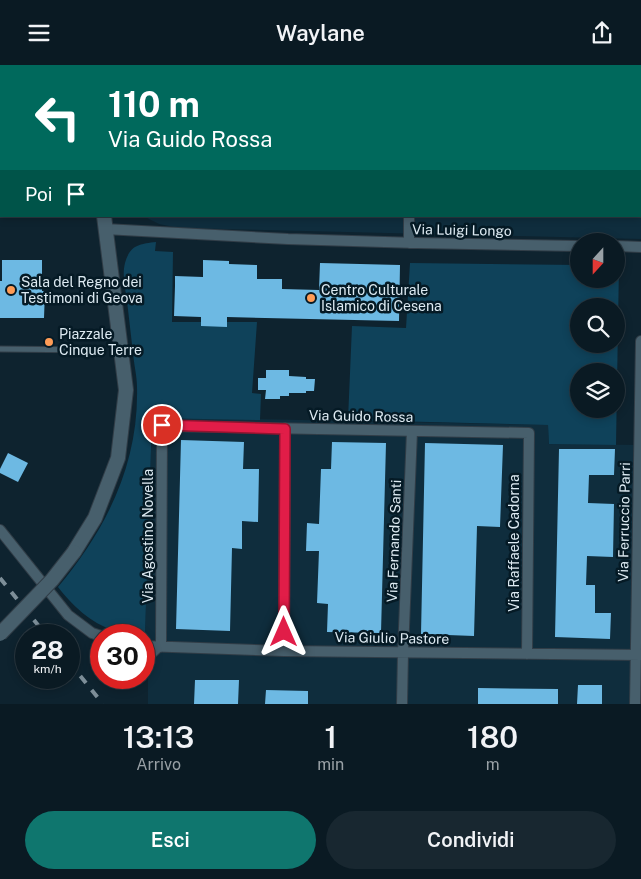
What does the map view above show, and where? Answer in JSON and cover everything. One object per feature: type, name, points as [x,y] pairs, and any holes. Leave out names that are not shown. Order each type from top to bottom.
[{"type":"main road","points":[[0,633],[52,580],[74,552],[95,519],[118,458],[126,390],[104,223]]},
{"type":"street","points":[[409,217],[409,243]]},
{"type":"street","name":"Via Luigi Longo","points":[[104,223],[288,239],[570,246]]},
{"type":"street","points":[[625,246],[641,247]]},
{"type":"street","name":"Via Ferruccio Parri","points":[[635,704],[638,655],[641,341]]},
{"type":"street","name":"Via Guido Rossa","points":[[162,425],[529,433]]},
{"type":"street","name":"Via Agostino Novella","points":[[161,647],[162,425]]},
{"type":"street","points":[[284,651],[285,429]]},
{"type":"street","name":"Via Fernando Santi","points":[[402,704],[412,431]]},
{"type":"street","name":"Via Raffaele Cadorna","points":[[528,654],[529,433]]},
{"type":"street","points":[[0,530],[68,615],[90,632]]},
{"type":"street","name":"Via Giulio Pastore","points":[[155,647],[284,651],[638,655]]},
{"type":"lane","points":[[0,349],[97,350]]},
{"type":"lane","points":[[155,653],[161,647]]},
{"type":"shaded area","points":[[145,217],[641,217],[641,239],[625,239],[625,233],[570,233],[570,237],[179,228],[159,224]]},
{"type":"shaded area","points":[[156,242],[155,251],[173,252],[172,322],[257,322],[252,393],[261,394],[260,420],[152,418],[145,624],[99,624],[75,606],[58,587],[91,543],[105,519],[126,469],[136,415],[137,379],[124,282],[124,268],[130,252],[140,245]]},
{"type":"shaded area","points":[[410,263],[570,265],[570,288],[619,288],[618,298],[570,298],[570,353],[618,353],[617,363],[570,363],[570,418],[616,418],[616,445],[549,444],[548,425],[348,420],[352,326],[406,328]]},
{"type":"shaded area","points":[[152,417],[548,425],[549,444],[641,445],[641,704],[148,704],[148,689],[155,689],[155,624],[145,624]]},
{"type":"building","name":"Sala del Regno dei Testimoni di Geova","points":[[2,260],[42,260],[42,291],[45,291],[44,318],[0,318]]},
{"type":"building","points":[[203,260],[229,261],[229,264],[257,265],[257,279],[282,279],[282,289],[319,290],[320,263],[400,265],[399,321],[227,317],[227,327],[201,326],[201,317],[174,316],[175,276],[203,277]]},
{"type":"building","points":[[266,370],[289,370],[289,376],[315,379],[314,391],[289,393],[289,396],[280,396],[280,399],[265,399],[266,390],[258,390],[258,378],[266,378]]},
{"type":"building","points":[[181,440],[244,442],[243,469],[259,469],[258,522],[242,521],[242,549],[232,548],[230,631],[176,629]]},
{"type":"building","points":[[332,442],[386,443],[381,633],[327,632],[328,604],[317,603],[319,551],[306,551],[307,523],[319,524],[321,469],[331,469]]},
{"type":"building","points":[[425,443],[503,445],[500,527],[477,526],[474,636],[421,634]]},
{"type":"building","points":[[559,449],[615,449],[614,475],[589,475],[588,503],[614,504],[613,557],[587,556],[586,585],[595,585],[595,613],[611,613],[610,639],[555,637]]},
{"type":"building","points":[[8,453],[28,463],[18,482],[0,473]]},
{"type":"building","points":[[195,680],[239,680],[238,704],[194,704]]},
{"type":"building","points":[[578,685],[602,685],[602,704],[577,704]]},
{"type":"building","points":[[478,688],[558,689],[558,704],[478,704]]},
{"type":"building","points":[[266,690],[308,691],[308,704],[265,704]]},
{"type":"railway","points":[[0,578],[37,624]]},
{"type":"railway","points":[[80,676],[103,704]]},
{"type":"place","name":"Sala del Regno dei Testimoni di Geova","points":[[11,290]]},
{"type":"place","name":"Centro Culturale Islamico di Cesena","points":[[311,298]]},
{"type":"place","name":"Piazzale Cinque Terre","points":[[49,342]]},
{"type":"route","points":[[162,425],[285,429],[284,632]]}]
